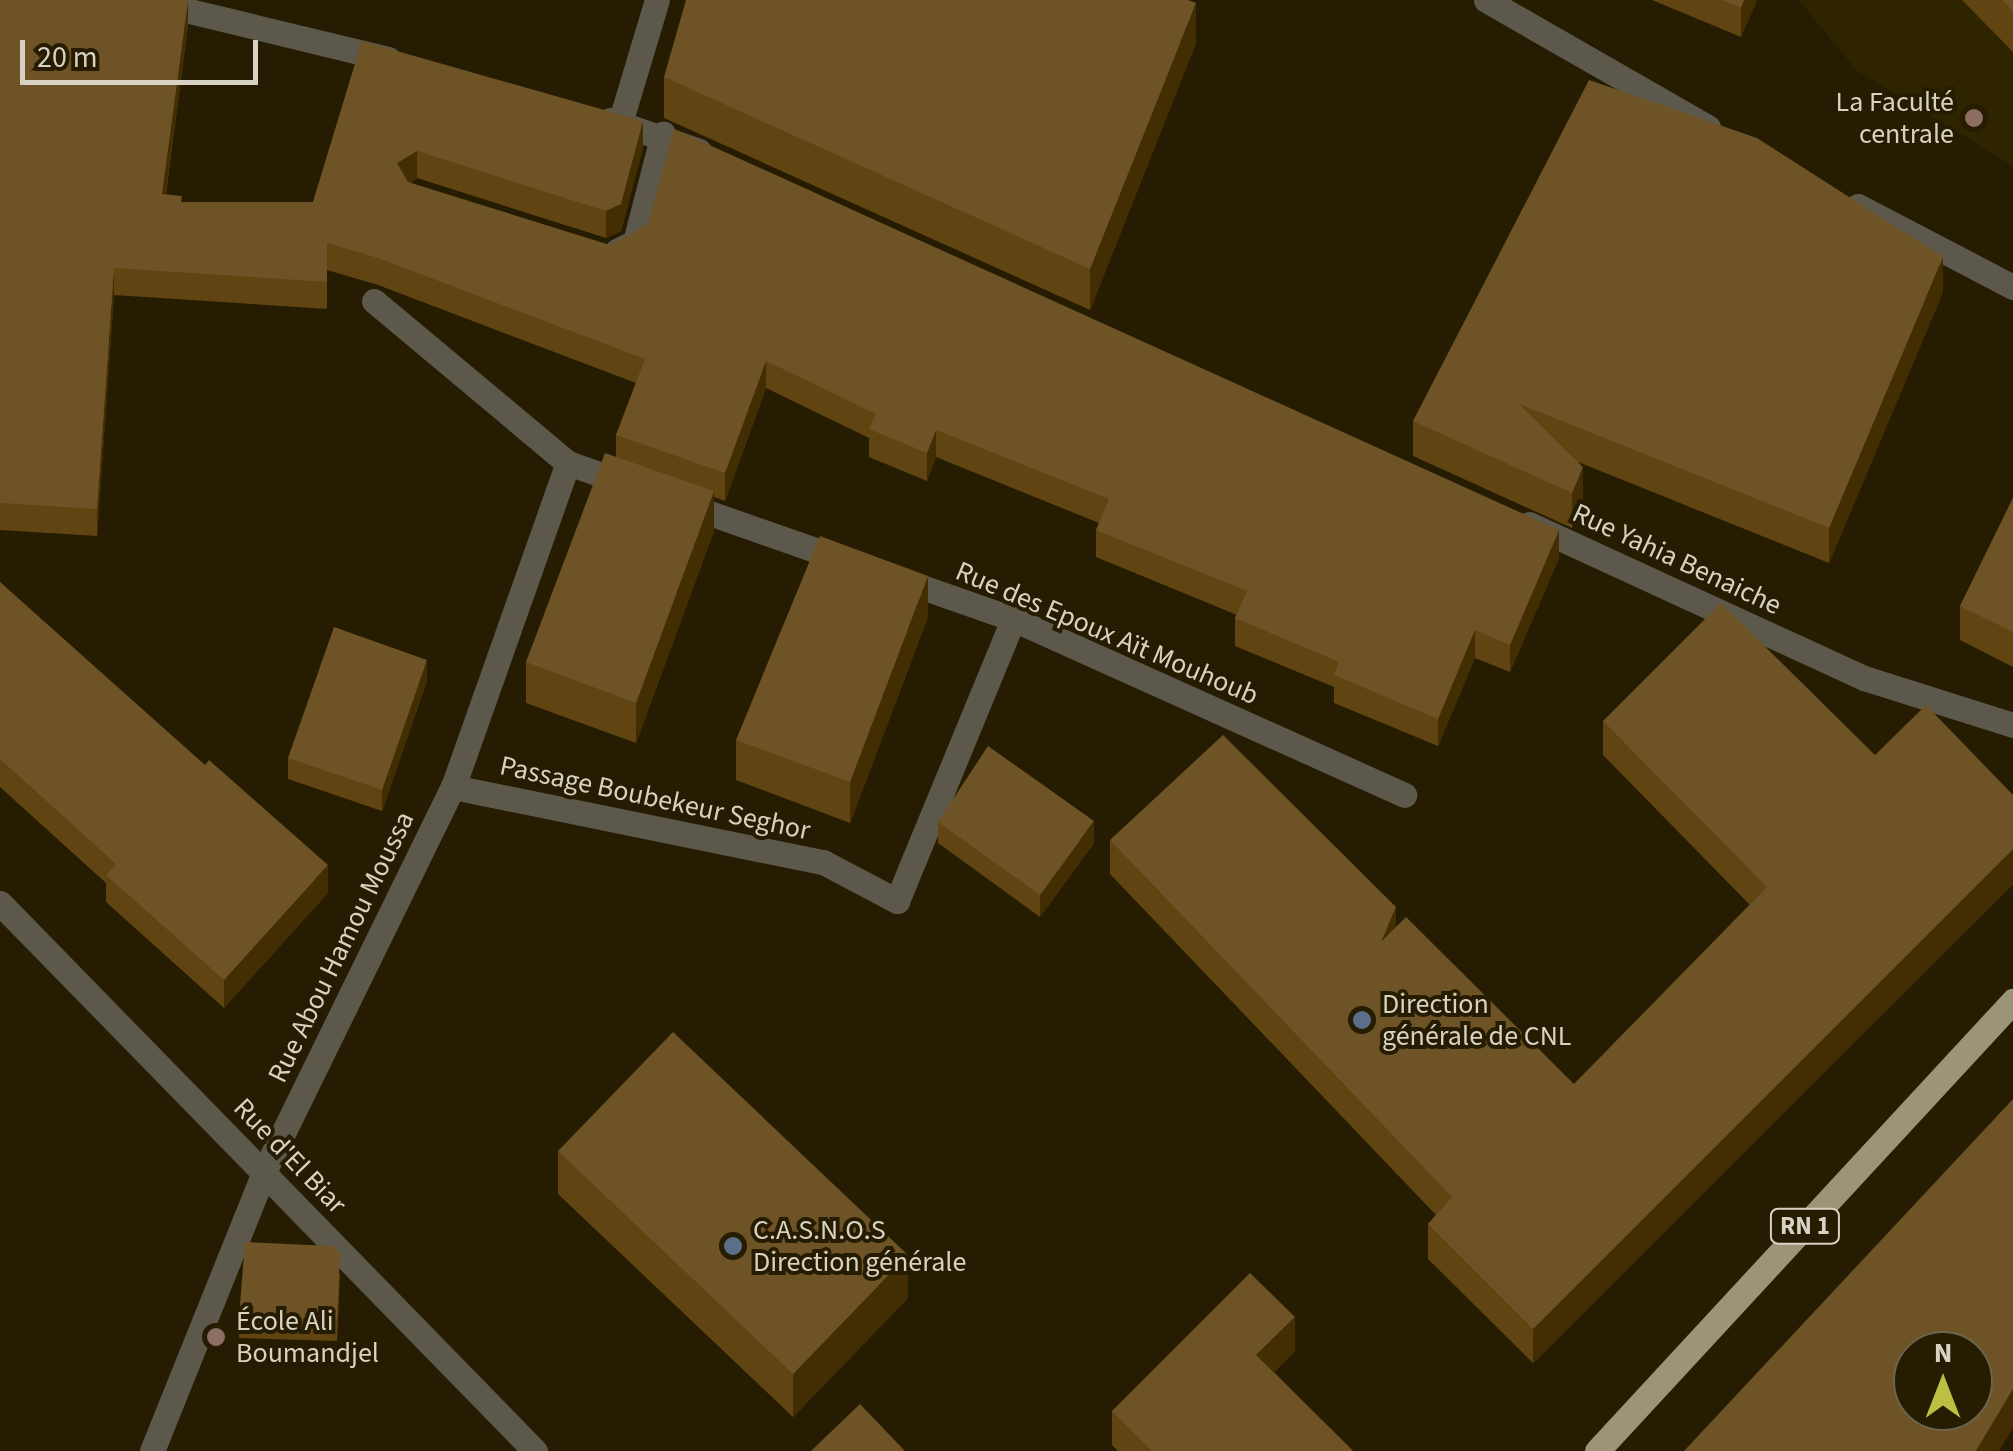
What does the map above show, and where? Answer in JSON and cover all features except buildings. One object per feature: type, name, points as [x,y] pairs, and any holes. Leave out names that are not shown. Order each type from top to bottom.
[{"type":"main road","name":"RN 1","points":[[1596,1451],[2013,1001]]},
{"type":"street","points":[[144,0],[408,64]]},
{"type":"street","points":[[620,122],[657,0]]},
{"type":"street","points":[[1486,0],[1731,139]]},
{"type":"street","points":[[581,112],[663,134],[716,158]]},
{"type":"street","points":[[592,252],[608,256],[634,242],[663,134]]},
{"type":"street","points":[[1835,194],[2013,287]]},
{"type":"street","name":"Rue des Epoux Aït Mouhoub","points":[[374,301],[568,464],[1013,619],[1404,795]]},
{"type":"street","name":"Rue Abou Hamou Moussa","points":[[152,1451],[264,1172],[453,787],[568,464]]},
{"type":"street","name":"Rue Yahia Benaiche","points":[[1511,515],[1864,678],[2013,725]]},
{"type":"street","name":"Passage Boubekeur Seghor","points":[[453,787],[823,862],[897,901],[1013,619]]},
{"type":"street","name":"Rue d'El Biar","points":[[0,904],[535,1451]]},
{"type":"shaded area","name":"La Faculté centrale","points":[[1799,0],[2013,0],[2013,166],[1856,70]]},
{"type":"place","name":"La Faculté centrale","points":[[1974,118]]},
{"type":"place","name":"Direction générale de CNL","points":[[1362,1020]]},
{"type":"place","name":"C.A.S.N.O.S Direction générale","points":[[733,1246]]},
{"type":"place","name":"École Ali Boumandjel","points":[[216,1337]]}]
